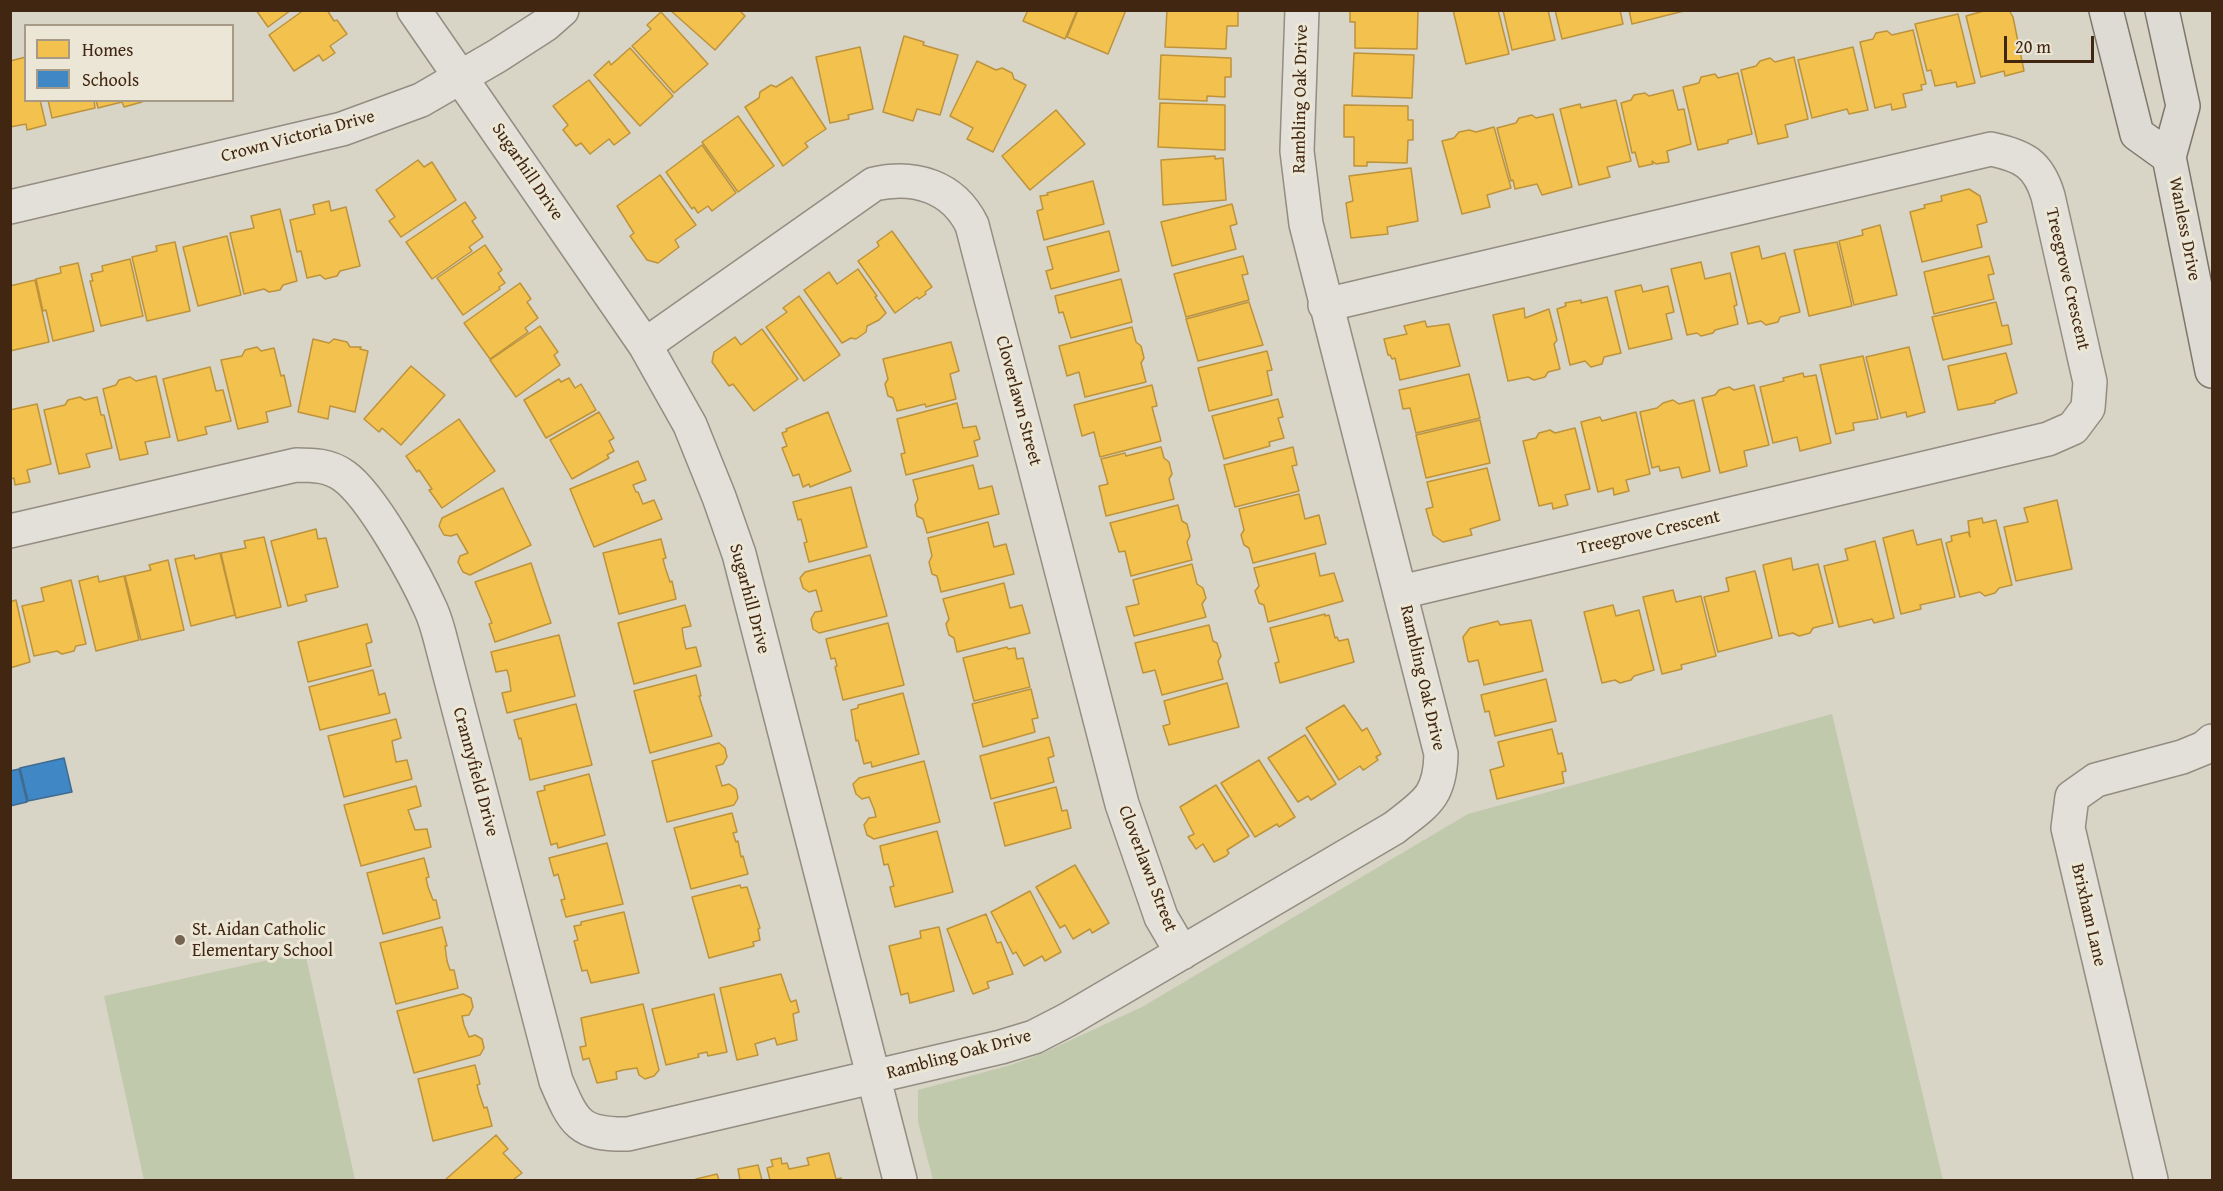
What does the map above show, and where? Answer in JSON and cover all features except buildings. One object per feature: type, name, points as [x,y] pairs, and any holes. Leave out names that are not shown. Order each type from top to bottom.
[{"type":"main road","name":"Wanless Drive","points":[[2106,10],[2137,134],[2169,158]]},
{"type":"main road","name":"Wanless Drive","points":[[2162,10],[2183,105],[2169,158],[2212,371]]},
{"type":"street","name":"Sugarhill Drive","points":[[414,10],[645,345],[690,425],[719,496],[739,554],[900,1180]]},
{"type":"street","name":"Crown Victoria Drive","points":[[10,207],[342,129],[421,100],[462,78],[545,25],[562,10]]},
{"type":"street","name":"Rambling Oak Drive","points":[[873,1078],[1034,1037],[1067,1020],[1394,828],[1427,802],[1440,777],[1441,754],[1306,224],[1297,151],[1302,10]]},
{"type":"street","name":"Treegrove Crescent","points":[[1326,305],[1991,149],[2016,154],[2032,166],[2043,179],[2048,196],[2090,382],[2088,408],[2073,428],[2048,439],[1401,592]]},
{"type":"street","name":"Cloverlawn Street","points":[[645,345],[874,184],[895,179],[931,187],[948,195],[966,214],[972,225],[1122,804],[1161,917],[1182,953]]},
{"type":"street","name":"Crannyfield Drive","points":[[10,531],[296,465],[320,465],[342,474],[359,488],[371,506],[431,611],[442,645],[556,1081],[568,1111],[584,1128],[604,1135],[628,1134],[873,1078]]},
{"type":"street","name":"Brixham Lane","points":[[2151,1180],[2068,828],[2072,797],[2096,780],[2182,756],[2204,748],[2212,741]]},
{"type":"green space","points":[[1832,714],[1943,1180],[933,1180],[918,1122],[918,1090],[1011,1065],[1041,1054],[1142,1007],[1468,814]]},
{"type":"green space","points":[[305,952],[355,1180],[144,1180],[104,996]]},
{"type":"place","name":"St. Aidan Catholic Elementary School","points":[[180,940]]}]
